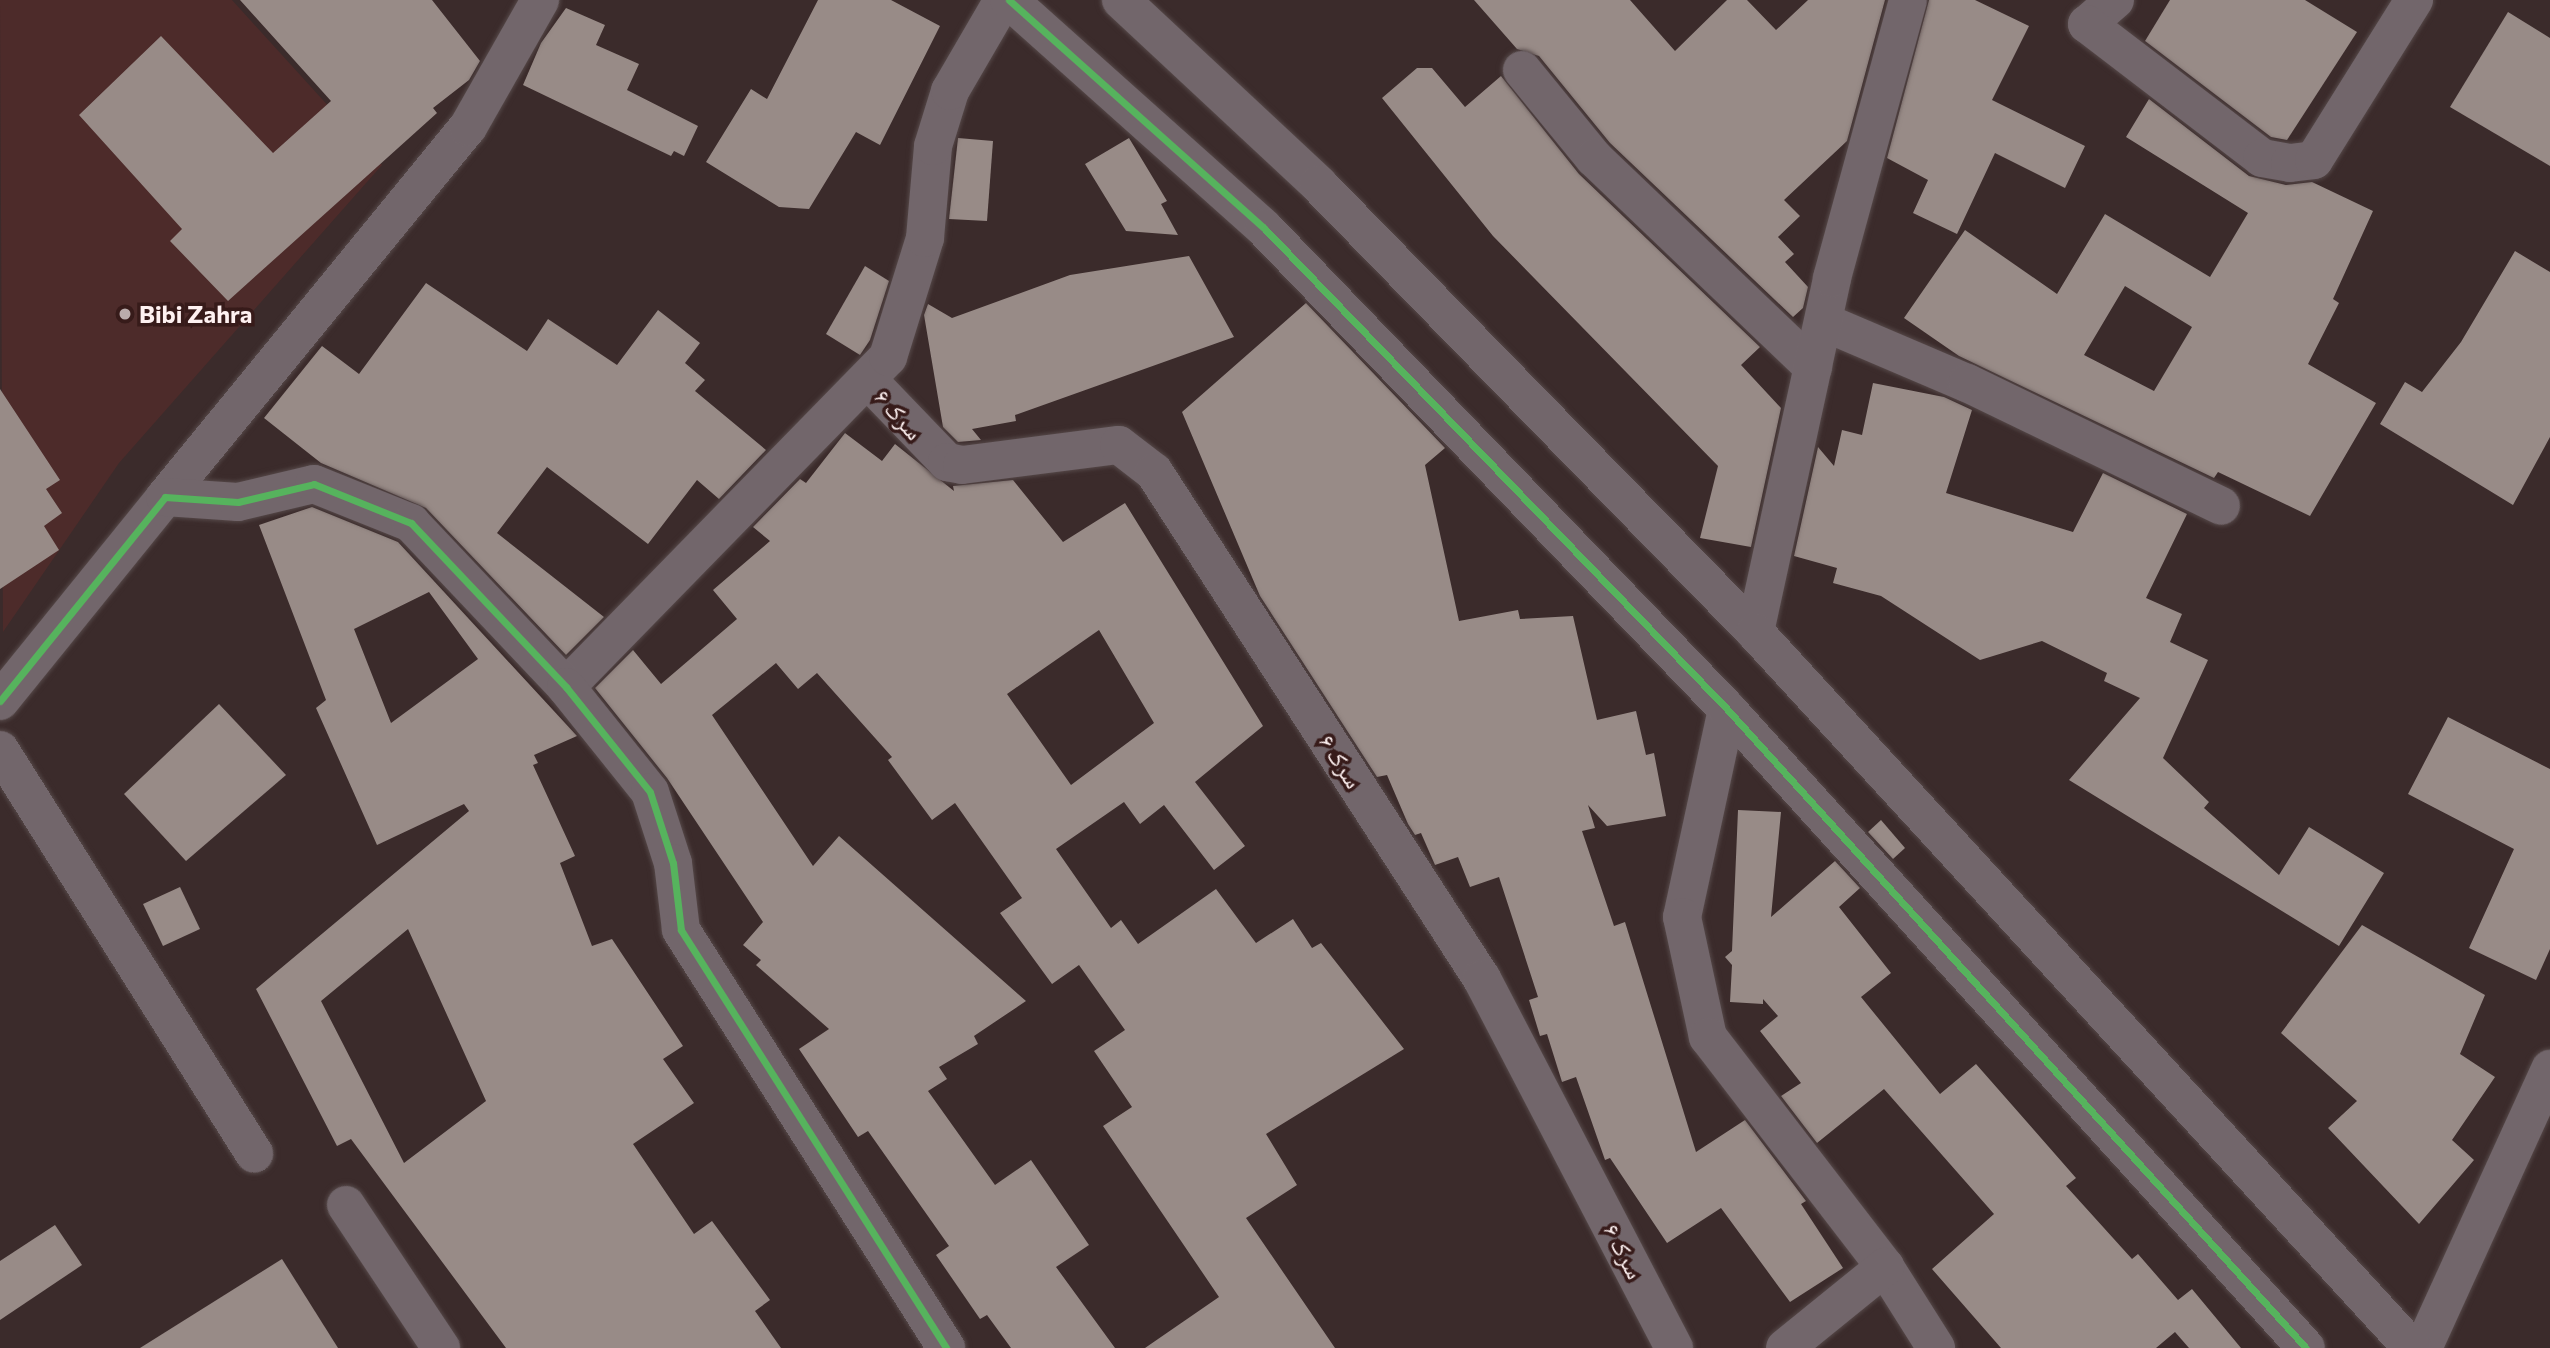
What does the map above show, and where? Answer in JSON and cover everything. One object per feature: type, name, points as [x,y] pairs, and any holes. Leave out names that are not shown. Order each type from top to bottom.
[{"type":"street","points":[[0,701],[468,127],[540,0]]},
{"type":"street","points":[[566,687],[888,357],[925,238],[933,146],[950,91],[1003,0]]},
{"type":"street","points":[[1009,0],[1264,228],[1727,709],[2306,1348]]},
{"type":"street","points":[[1121,0],[1318,184],[1755,632],[2412,1348]]},
{"type":"street","points":[[1755,632],[1813,367],[1826,323],[1832,278],[1908,0]]},
{"type":"street","points":[[2115,0],[2088,24],[2262,158],[2290,163],[2314,160],[2414,0]]},
{"type":"street","points":[[1522,70],[1594,158],[1813,367]]},
{"type":"street","points":[[1826,323],[1967,383],[2221,506]]},
{"type":"street","name":"سرک ۶","points":[[868,380],[947,462],[962,466],[1119,445],[1154,472],[1482,979],[1674,1348]]},
{"type":"street","points":[[166,497],[239,502],[314,484],[411,523],[566,687],[650,792],[673,863],[681,930],[946,1348]]},
{"type":"street","points":[[1727,709],[1682,917],[1708,1037],[1885,1267],[1936,1348]]},
{"type":"street","points":[[0,750],[254,1154]]},
{"type":"street","points":[[2423,1348],[2550,1069]]},
{"type":"street","points":[[346,1205],[441,1348]]},
{"type":"street","points":[[1785,1348],[1885,1267]]},
{"type":"shaded area","name":"Bibi Zahra","points":[[0,0],[232,0],[382,165],[119,463],[3,632]]},
{"type":"building","points":[[240,0],[432,0],[480,61],[469,80],[433,108],[437,113],[228,301],[170,241],[182,229],[79,115],[161,36],[273,153],[331,101]]},
{"type":"building","points":[[818,0],[891,0],[940,26],[880,145],[856,132],[809,209],[779,207],[706,162],[751,89],[767,99]]},
{"type":"building","points":[[1474,0],[1630,0],[1675,51],[1727,0],[1747,0],[1776,30],[1808,0],[1885,0],[1847,141],[1784,200],[1800,216],[1778,237],[1794,254],[1785,262],[1808,287],[1803,308],[1793,317],[1610,143],[1539,56],[1517,49]]},
{"type":"building","points":[[1929,0],[1975,0],[2029,26],[1992,100],[2085,146],[2065,188],[1995,153],[1957,234],[1913,213],[1928,180],[1887,158]]},
{"type":"building","points":[[2170,0],[2305,0],[2357,32],[2287,140],[2271,137],[2145,41]]},
{"type":"building","points":[[566,8],[605,25],[596,45],[639,64],[627,90],[698,126],[684,156],[674,151],[671,156],[523,85],[541,43]]},
{"type":"building","points":[[2508,12],[2550,38],[2550,166],[2450,107]]},
{"type":"building","points":[[1417,68],[1432,68],[1465,107],[1501,76],[1579,174],[1760,347],[1741,365],[1781,408],[1751,547],[1700,538],[1718,466],[1493,236],[1382,98]]},
{"type":"building","points":[[2149,99],[2249,176],[2286,185],[2312,182],[2373,211],[2333,299],[2339,303],[2308,364],[2376,403],[2310,516],[2218,472],[2214,478],[1959,356],[1904,318],[1965,230],[2057,294],[2105,214],[2210,277],[2248,213],[2126,137]],"holes":[[[2125,286],[2192,327],[2154,391],[2084,355]]]},
{"type":"building","points":[[958,138],[993,141],[987,221],[949,219]]},
{"type":"building","points":[[1129,138],[1167,201],[1161,204],[1178,235],[1126,231],[1085,164]]},
{"type":"building","points":[[2515,251],[2550,272],[2550,437],[2513,505],[2380,424],[2405,382],[2422,392],[2461,342]]},
{"type":"building","points":[[1189,256],[1234,337],[1015,415],[1016,421],[972,429],[981,440],[958,442],[943,427],[924,315],[928,304],[952,318],[1070,275]]},
{"type":"building","points":[[865,266],[889,281],[870,340],[860,355],[826,334]]},
{"type":"building","points":[[426,283],[527,351],[548,319],[617,365],[658,310],[700,343],[685,363],[705,380],[695,391],[766,450],[719,499],[697,480],[648,544],[547,467],[497,533],[604,617],[566,655],[426,508],[321,463],[264,418],[322,346],[359,374]]},
{"type":"building","points":[[1306,303],[1445,448],[1425,465],[1459,621],[1518,610],[1520,619],[1573,616],[1597,720],[1636,711],[1646,755],[1654,753],[1666,816],[1607,826],[1588,805],[1595,828],[1582,831],[1614,926],[1625,922],[1696,1152],[1745,1120],[1806,1201],[1801,1204],[1843,1268],[1790,1302],[1721,1208],[1667,1243],[1610,1158],[1605,1160],[1576,1077],[1562,1082],[1547,1034],[1540,1036],[1529,1000],[1538,997],[1499,877],[1470,887],[1458,857],[1435,865],[1421,833],[1415,835],[1408,824],[1387,775],[1377,777],[1260,596],[1182,412]]},
{"type":"building","points":[[1873,383],[1944,397],[1972,410],[1946,493],[2073,532],[2103,473],[2187,514],[2146,598],[2182,614],[2170,642],[2208,660],[2163,758],[2209,802],[2204,808],[2279,875],[2309,827],[2384,873],[2339,946],[2069,780],[2140,698],[2104,681],[2107,673],[2042,641],[1980,660],[1881,596],[1833,583],[1837,568],[1794,556],[1818,447],[1834,466],[1842,430],[1862,435]]},
{"type":"building","points":[[0,389],[60,480],[46,489],[62,513],[44,526],[59,550],[0,589]]},
{"type":"building","points":[[845,433],[882,461],[895,444],[954,491],[953,486],[1013,480],[1063,542],[1125,503],[1263,726],[1195,782],[1245,846],[1214,870],[1164,805],[1140,824],[1124,802],[1056,849],[1111,928],[1121,920],[1138,944],[1216,889],[1256,943],[1293,919],[1312,948],[1321,943],[1404,1049],[1266,1134],[1297,1185],[1246,1218],[1335,1348],[1145,1348],[1219,1297],[1103,1126],[1132,1107],[1094,1051],[1125,1030],[1079,965],[1052,984],[1000,913],[1022,898],[955,803],[932,820],[888,760],[892,757],[817,673],[798,689],[776,663],[712,715],[813,866],[839,836],[1026,1001],[974,1036],[978,1044],[939,1067],[947,1079],[928,1091],[995,1185],[1031,1160],[1089,1245],[1056,1267],[1115,1348],[1011,1348],[987,1315],[980,1319],[936,1255],[949,1246],[868,1131],[858,1137],[799,1049],[829,1029],[756,965],[761,960],[743,945],[763,922],[667,778],[595,688],[633,650],[661,684],[737,619],[713,590],[770,541],[753,527],[800,479],[806,483]],"holes":[[[1099,630],[1154,723],[1071,785],[1007,694]]]},
{"type":"building","points":[[312,507],[398,542],[577,736],[534,755],[538,763],[533,765],[575,856],[560,863],[592,946],[612,939],[683,1046],[663,1059],[694,1103],[633,1144],[694,1234],[712,1221],[770,1300],[755,1311],[781,1348],[506,1348],[351,1139],[337,1146],[256,989],[469,811],[464,804],[377,845],[316,708],[326,700],[259,525]],"holes":[[[429,592],[478,659],[391,723],[354,629]],[[408,929],[486,1101],[404,1163],[321,1001]]]},
{"type":"building","points":[[219,704],[286,775],[186,861],[124,794]]},
{"type":"building","points":[[2448,717],[2550,769],[2550,949],[2536,980],[2469,948],[2514,849],[2408,794]]},
{"type":"building","points":[[1738,810],[1781,812],[1771,917],[1835,861],[1860,888],[1839,907],[1891,973],[1861,997],[1940,1094],[1976,1064],[2076,1178],[2066,1186],[2132,1259],[2138,1254],[2178,1300],[2192,1289],[2241,1348],[2189,1348],[2175,1332],[2156,1348],[2001,1348],[1932,1269],[1994,1214],[1884,1089],[1817,1143],[1781,1096],[1801,1083],[1760,1031],[1778,1016],[1763,999],[1763,1004],[1730,1002],[1732,965],[1725,957],[1732,951]]},
{"type":"building","points":[[1881,820],[1905,848],[1893,859],[1868,832]]},
{"type":"building","points":[[180,887],[200,929],[163,946],[143,904]]},
{"type":"building","points":[[2362,925],[2485,995],[2460,1054],[2495,1077],[2452,1140],[2474,1160],[2419,1224],[2328,1128],[2357,1101],[2281,1033]]},
{"type":"building","points":[[55,1225],[82,1265],[0,1320],[0,1261]]},
{"type":"building","points":[[282,1259],[338,1348],[140,1348]]},
{"type":"cycle path","points":[[1009,0],[1264,228],[1727,709],[2306,1348]]},
{"type":"cycle path","points":[[0,701],[165,497],[238,502],[314,484],[411,523],[566,687],[650,792],[673,863],[681,930],[946,1348]]},
{"type":"place","name":"Bibi Zahra","points":[[125,314]]}]
